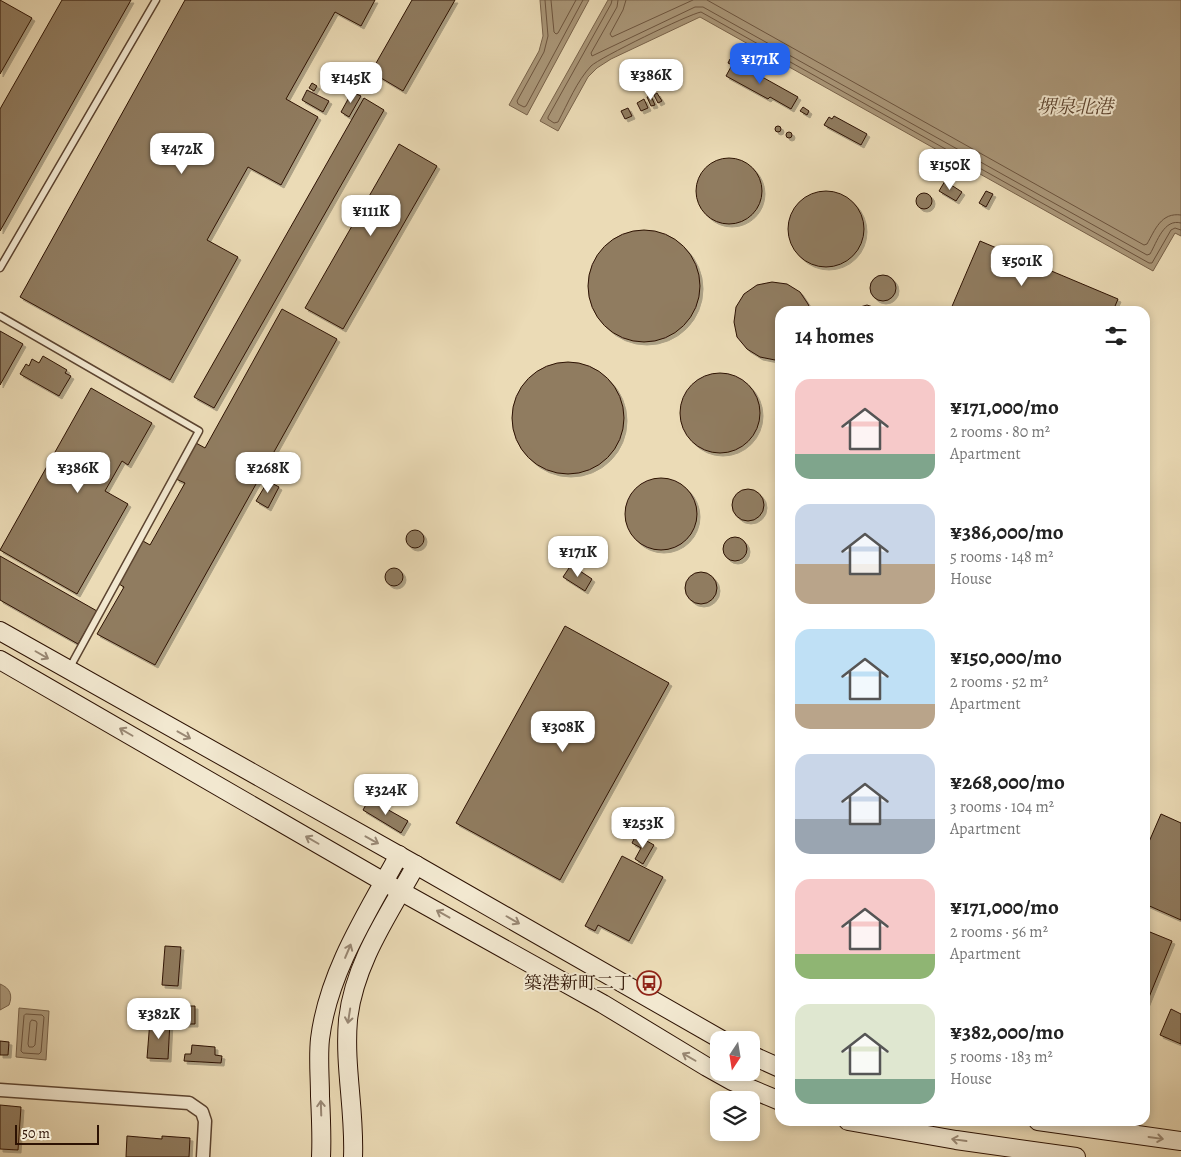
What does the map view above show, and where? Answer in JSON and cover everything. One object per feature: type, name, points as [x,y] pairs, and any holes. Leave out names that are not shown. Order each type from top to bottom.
[{"type":"street","points":[[0,631],[399,855],[710,1033]]},
{"type":"street","points":[[0,660],[384,882],[603,1004],[732,1081],[775,1099]]},
{"type":"street","points":[[321,1157],[319,1068],[323,1018],[348,950],[399,855]]},
{"type":"street","points":[[353,1157],[347,1052],[348,1019],[354,992],[370,946],[416,865]]},
{"type":"street","points":[[760,1059],[775,1066]]},
{"type":"street","points":[[0,1090],[189,1103],[202,1112],[205,1121],[202,1157]]},
{"type":"street","points":[[876,1126],[956,1140],[1076,1157]]},
{"type":"street","points":[[1074,1126],[1181,1141]]},
{"type":"lane","points":[[0,268],[156,0]]},
{"type":"lane","points":[[0,316],[200,431],[69,670]]},
{"type":"water","points":[[540,0],[589,0],[527,115],[509,105],[539,51],[543,36]]},
{"type":"water","name":"堺泉北港","points":[[608,0],[1181,0],[1181,236],[1175,233],[1153,271],[700,17],[611,59],[597,68],[588,77],[558,131],[540,121]]},
{"type":"water","points":[[0,984],[10,992],[11,998],[9,1005],[0,1010]]},
{"type":"water","points":[[19,1008],[49,1011],[46,1060],[16,1057]]},
{"type":"building","points":[[0,0],[32,18],[0,74]]},
{"type":"building","points":[[62,0],[131,0],[0,231],[0,109]]},
{"type":"building","points":[[185,0],[375,0],[361,26],[335,12],[286,99],[318,117],[281,185],[248,167],[207,240],[238,257],[170,380],[20,297]]},
{"type":"building","points":[[412,0],[455,0],[403,91],[371,72]]},
{"type":"building","points":[[730,59],[798,97],[791,109],[726,76],[732,65],[728,63]]},
{"type":"building","points":[[312,83],[317,86],[314,91],[309,88]]},
{"type":"building","points":[[307,90],[329,101],[323,112],[302,100]]},
{"type":"building","points":[[352,92],[361,96],[349,117],[341,112]]},
{"type":"building","points":[[657,93],[662,101],[658,103],[654,95]]},
{"type":"building","points":[[651,96],[655,105],[651,106],[647,97]]},
{"type":"building","points":[[364,98],[384,110],[214,408],[194,397]]},
{"type":"building","points":[[644,99],[648,108],[641,111],[637,103]]},
{"type":"building","points":[[803,107],[809,111],[807,115],[800,111]]},
{"type":"building","points":[[628,108],[632,116],[625,119],[621,111]]},
{"type":"building","points":[[834,116],[867,134],[861,145],[824,125],[829,117],[832,119]]},
{"type":"building","points":[[778,126],[781,129],[778,132],[775,129]]},
{"type":"building","points":[[789,132],[792,135],[789,138],[786,135]]},
{"type":"building","points":[[399,144],[437,166],[343,329],[305,308]]},
{"type":"building","points":[[722,158],[736,158],[748,163],[757,172],[762,184],[760,204],[753,215],[736,224],[722,224],[710,219],[701,210],[696,198],[696,184],[701,172],[710,163]]},
{"type":"building","points":[[945,181],[962,192],[956,201],[939,191]]},
{"type":"building","points":[[826,191],[841,194],[853,202],[861,214],[864,229],[861,244],[853,256],[841,264],[826,267],[811,264],[799,256],[791,244],[788,229],[791,214],[799,202],[811,194]]},
{"type":"building","points":[[986,191],[993,194],[986,207],[979,203]]},
{"type":"building","points":[[924,193],[930,195],[932,201],[930,207],[924,209],[918,207],[916,201],[918,195]]},
{"type":"building","points":[[644,230],[666,234],[684,246],[696,264],[700,286],[696,308],[684,326],[666,338],[644,342],[622,338],[604,326],[592,308],[588,286],[592,264],[604,246],[622,234]]},
{"type":"building","points":[[980,241],[1118,299],[1115,306],[952,306]]},
{"type":"building","points":[[883,275],[892,279],[896,288],[892,297],[883,301],[874,297],[870,288],[874,279]]},
{"type":"building","points":[[772,282],[787,284],[800,292],[809,306],[775,306],[775,360],[760,357],[747,349],[737,337],[734,322],[736,307],[744,294],[757,285]]},
{"type":"building","points":[[282,309],[337,339],[155,665],[97,634],[124,587],[119,584],[143,541],[150,545],[185,483],[176,479],[196,443],[205,448]]},
{"type":"building","points":[[0,331],[23,344],[0,385]]},
{"type":"building","points":[[43,356],[67,370],[65,373],[71,376],[59,396],[20,374],[26,364],[29,366],[32,359],[39,363]]},
{"type":"building","points":[[568,362],[590,366],[608,378],[620,396],[624,418],[620,440],[608,458],[590,470],[568,474],[546,470],[528,458],[516,440],[512,418],[516,396],[528,378],[546,366]]},
{"type":"building","points":[[720,373],[735,376],[748,385],[757,398],[760,413],[757,428],[748,441],[735,450],[720,453],[705,450],[692,441],[683,428],[680,413],[683,398],[692,385],[705,376]]},
{"type":"building","points":[[91,388],[152,423],[128,465],[122,461],[105,491],[128,504],[77,594],[0,550]]},
{"type":"building","points":[[668,478],[687,488],[695,500],[697,514],[695,528],[687,540],[675,548],[654,550],[635,540],[627,528],[625,507],[635,488],[647,480]]},
{"type":"building","points":[[268,481],[279,487],[268,508],[256,501]]},
{"type":"building","points":[[748,489],[754,490],[759,494],[763,499],[763,511],[759,516],[754,520],[748,521],[742,520],[737,516],[733,511],[732,505],[733,499],[737,494],[742,490]]},
{"type":"building","points":[[415,530],[421,533],[424,539],[421,545],[415,548],[409,545],[406,539],[409,533]]},
{"type":"building","points":[[735,537],[743,541],[747,549],[743,557],[735,561],[727,557],[723,549],[727,541]]},
{"type":"building","points":[[0,556],[97,611],[78,644],[0,600]]},
{"type":"building","points":[[571,565],[592,579],[585,591],[563,577]]},
{"type":"building","points":[[394,568],[400,571],[403,577],[400,583],[394,586],[388,583],[385,577],[388,571]]},
{"type":"building","points":[[701,572],[707,573],[712,577],[716,582],[716,594],[712,599],[707,603],[701,604],[695,603],[690,599],[686,594],[685,588],[686,582],[690,577],[695,573]]},
{"type":"building","points":[[565,626],[669,683],[560,880],[456,823]]},
{"type":"building","points":[[369,799],[408,821],[401,833],[363,810]]},
{"type":"building","points":[[1161,814],[1181,823],[1181,920],[1150,906],[1150,839]]},
{"type":"building","points":[[636,835],[654,845],[643,864],[635,859],[641,848],[632,843]]},
{"type":"building","points":[[622,856],[663,877],[629,941],[598,925],[595,931],[585,926]]},
{"type":"building","points":[[1150,932],[1172,941],[1150,995]]},
{"type":"building","points":[[165,946],[181,947],[178,986],[162,985]]},
{"type":"building","points":[[185,1006],[195,1006],[195,1024],[184,1024]]},
{"type":"building","points":[[1171,1009],[1181,1014],[1181,1044],[1160,1035]]},
{"type":"building","points":[[150,1020],[170,1021],[168,1059],[147,1058]]},
{"type":"building","points":[[0,1041],[9,1042],[8,1055],[0,1055]]},
{"type":"building","points":[[192,1045],[215,1047],[215,1055],[222,1056],[221,1063],[184,1061],[185,1054],[191,1054]]},
{"type":"building","points":[[0,1105],[21,1107],[18,1150],[0,1149]]},
{"type":"building","points":[[127,1136],[162,1139],[162,1136],[190,1138],[189,1157],[126,1157]]},
{"type":"place","name":"築港新町二丁","points":[[649,983]]}]
